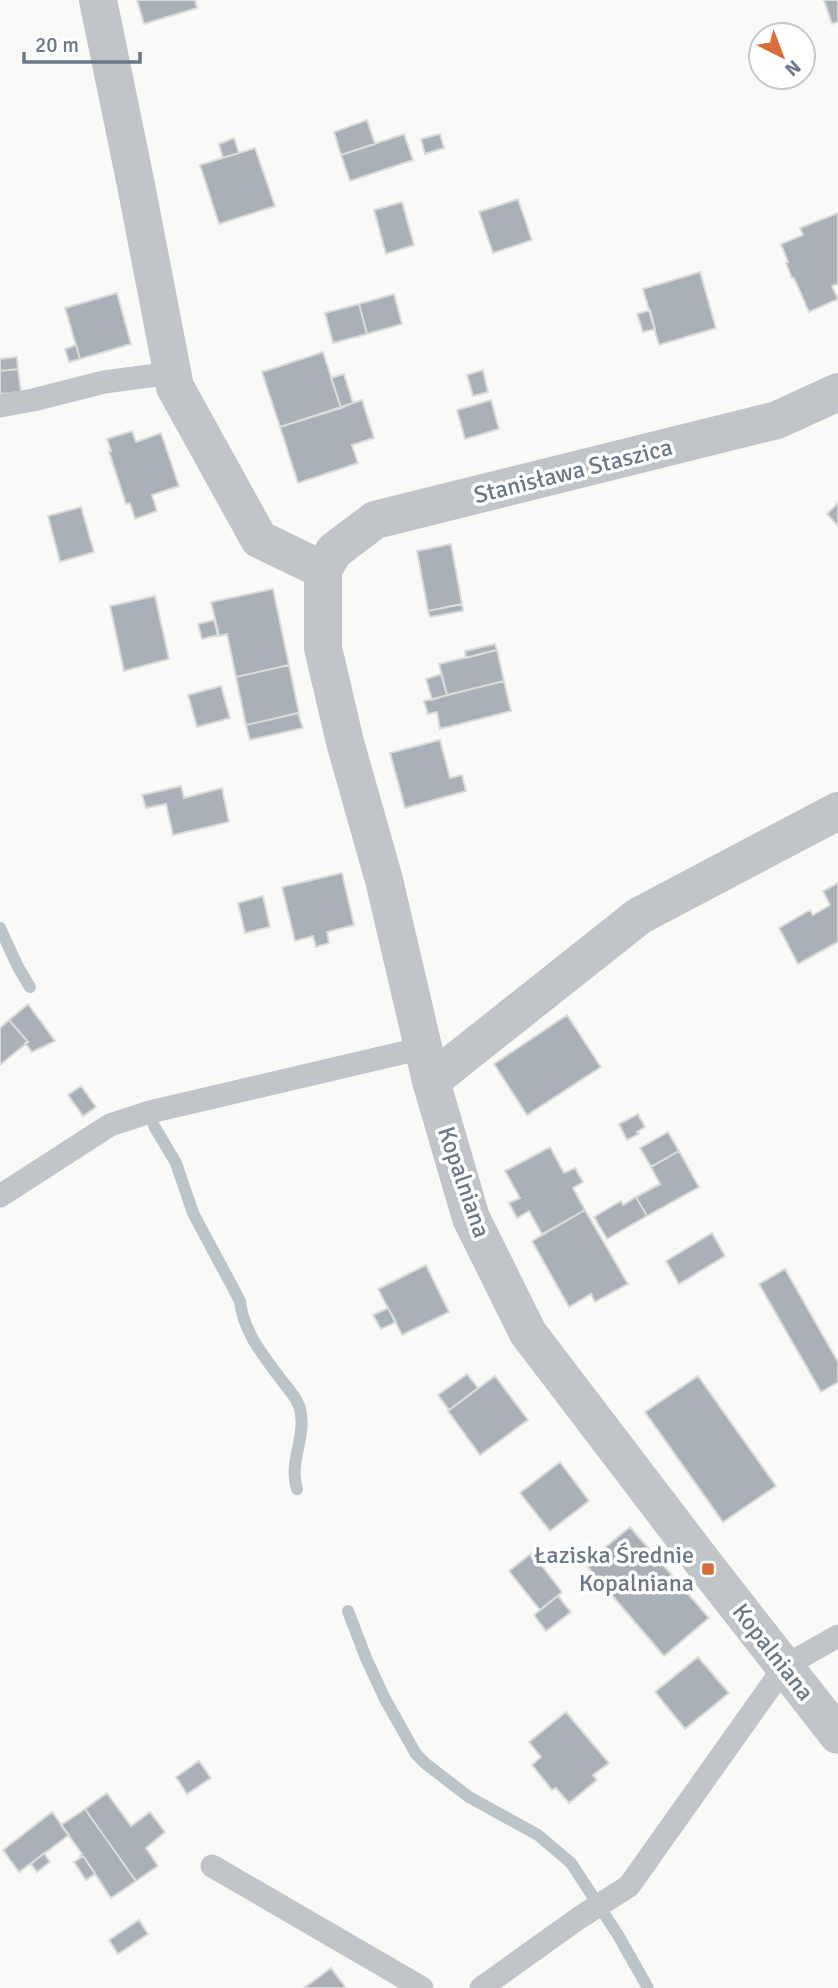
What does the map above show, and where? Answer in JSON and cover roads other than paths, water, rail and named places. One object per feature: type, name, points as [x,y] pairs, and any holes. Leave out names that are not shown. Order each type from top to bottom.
[{"type":"street","points":[[98,0],[175,387],[259,539],[323,570]]},
{"type":"street","name":"Stanisława Staszica","points":[[323,570],[334,551],[375,520],[777,420],[838,392]]},
{"type":"street","name":"Kopalniana","points":[[323,570],[323,648],[345,742],[384,880],[427,1065],[471,1218],[528,1333],[838,1735]]},
{"type":"street","points":[[427,1065],[639,916],[838,811]]},
{"type":"lane","points":[[0,405],[33,400],[104,382],[173,373]]},
{"type":"lane","points":[[0,1196],[110,1125],[150,1112],[427,1065]]},
{"type":"lane","points":[[481,1988],[629,1886],[785,1666],[838,1636]]},
{"type":"lane","points":[[212,1866],[422,1988]]},
{"type":"waterway","points":[[0,928],[30,987]]},
{"type":"waterway","points":[[154,1126],[176,1163],[193,1213],[240,1301],[250,1334],[299,1405],[302,1419],[295,1469],[297,1489]]},
{"type":"waterway","points":[[348,1611],[385,1699],[416,1754],[469,1797],[538,1835],[571,1863],[618,1935],[648,1988]]},
{"type":"place","name":"Łaziska Średnie Kopalniana","points":[[708,1569]]}]
